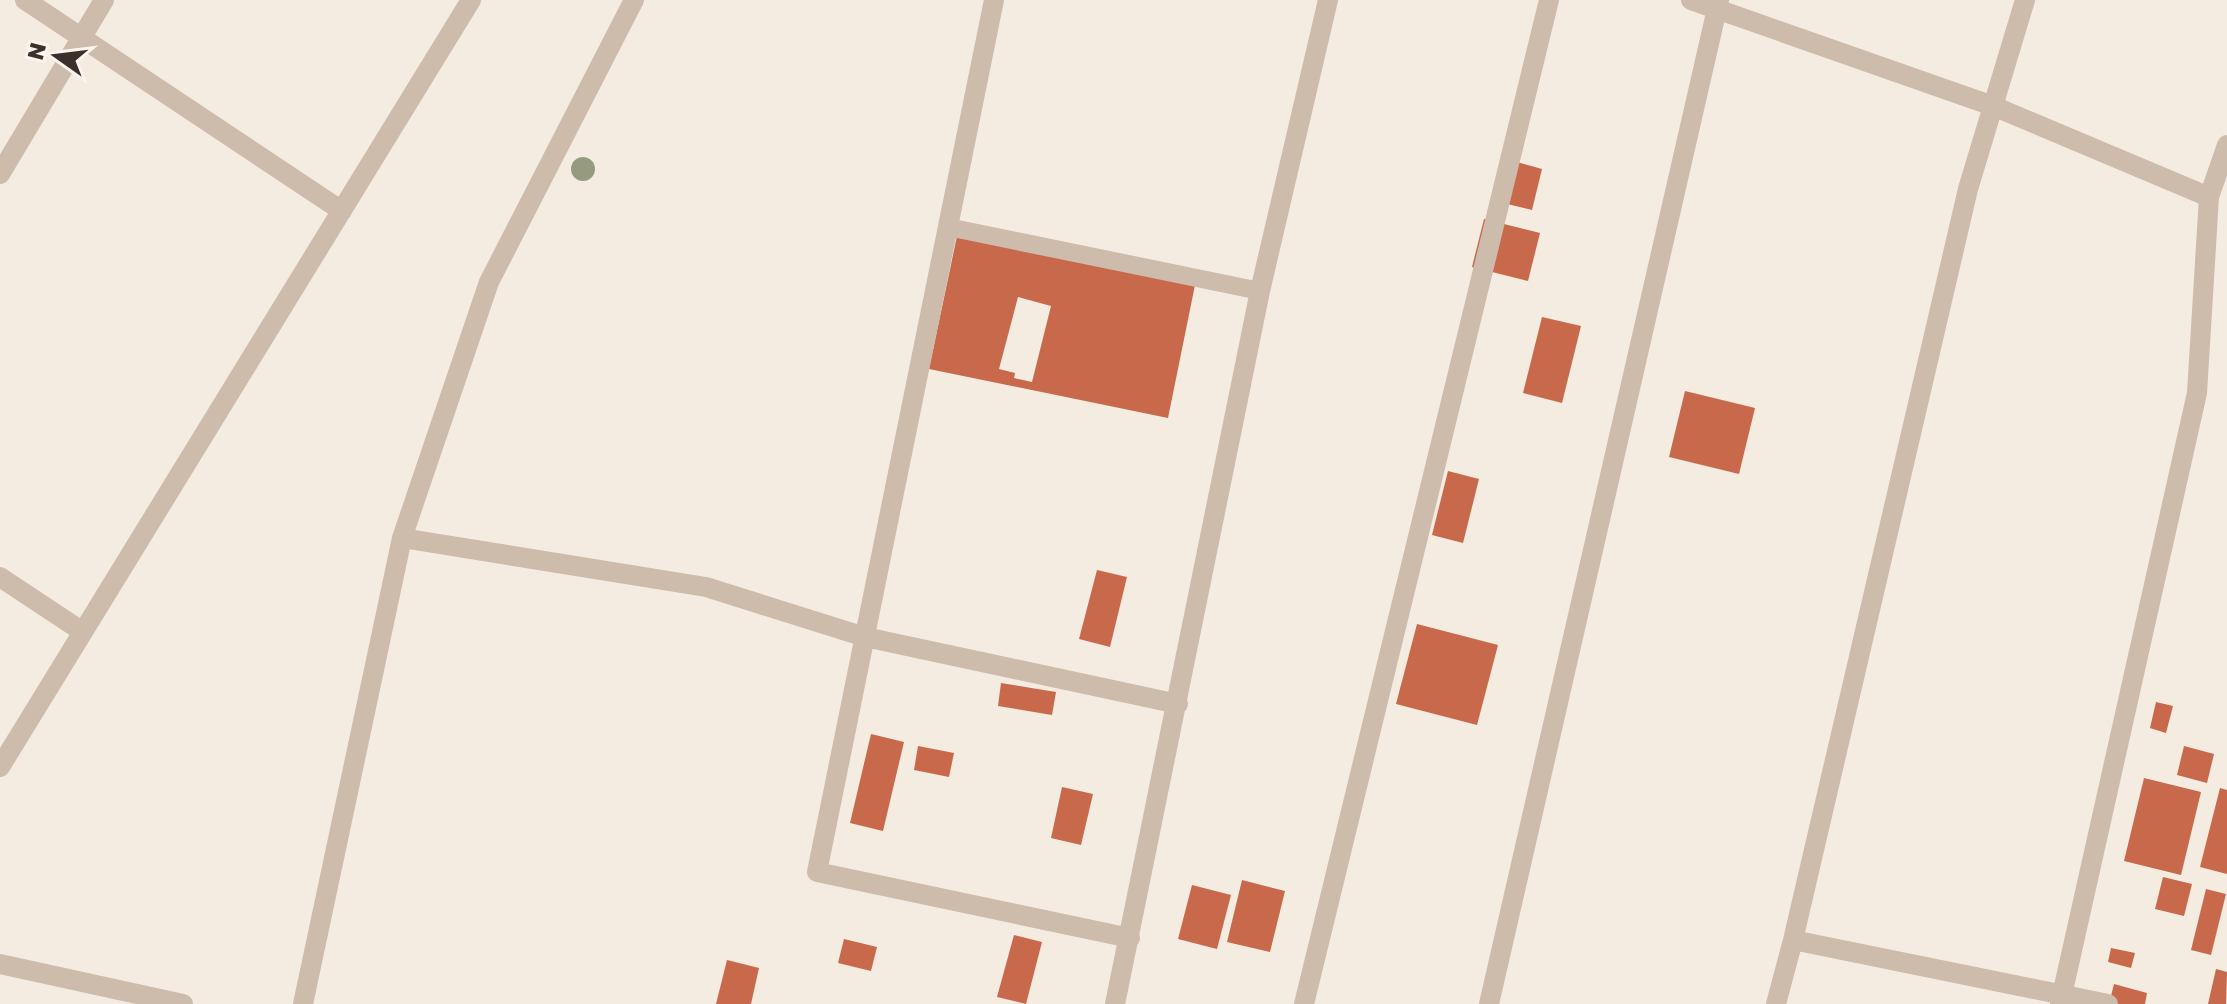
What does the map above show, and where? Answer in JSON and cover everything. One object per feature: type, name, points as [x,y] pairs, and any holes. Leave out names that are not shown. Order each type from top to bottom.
[{"type":"street","points":[[25,0],[342,211]]},
{"type":"street","points":[[0,174],[104,0]]},
{"type":"street","points":[[0,767],[471,0]]},
{"type":"street","points":[[303,1004],[402,538],[489,282],[634,0]]},
{"type":"street","points":[[994,0],[817,872],[1130,938]]},
{"type":"street","points":[[1115,1004],[1260,291],[1328,0]]},
{"type":"street","points":[[1304,1004],[1549,0]]},
{"type":"street","points":[[1691,0],[1718,4],[1993,106],[2209,197]]},
{"type":"street","points":[[1776,1004],[1968,189],[2025,0]]},
{"type":"street","points":[[1489,1004],[1718,4]]},
{"type":"street","points":[[2062,999],[2197,393],[2209,197],[2227,145]]},
{"type":"street","points":[[402,538],[706,587],[865,637],[1178,704]]},
{"type":"street","points":[[0,577],[83,632]]},
{"type":"street","points":[[1793,940],[2062,999],[2108,1004]]},
{"type":"street","points":[[0,964],[183,1004]]},
{"type":"lane","points":[[948,227],[1260,291]]},
{"type":"building","points":[[1513,161],[1542,169],[1532,210],[1503,203]]},
{"type":"building","points":[[1484,219],[1540,233],[1528,281],[1472,267]]},
{"type":"building","points":[[957,236],[1195,285],[1168,418],[929,369]],"holes":[[[1018,297],[1051,306],[1032,382],[1014,378],[1015,373],[999,369]]]},
{"type":"building","points":[[1542,317],[1581,326],[1562,403],[1523,393]]},
{"type":"building","points":[[1685,391],[1755,408],[1739,474],[1669,457]]},
{"type":"building","points":[[1448,471],[1479,479],[1463,543],[1432,535]]},
{"type":"building","points":[[1097,570],[1127,577],[1110,647],[1079,639]]},
{"type":"building","points":[[1417,624],[1498,645],[1477,725],[1396,704]]},
{"type":"building","points":[[1001,683],[1056,692],[1052,715],[998,706]]},
{"type":"building","points":[[2156,702],[2173,706],[2166,733],[2150,728]]},
{"type":"building","points":[[871,734],[904,742],[883,831],[850,823]]},
{"type":"building","points":[[918,746],[954,753],[949,777],[914,770]]},
{"type":"building","points":[[2184,746],[2214,754],[2207,783],[2177,775]]},
{"type":"building","points":[[2144,778],[2201,792],[2181,875],[2124,861]]},
{"type":"building","points":[[1062,787],[1093,794],[1081,845],[1051,838]]},
{"type":"building","points":[[2220,788],[2227,790],[2227,874],[2200,867]]},
{"type":"building","points":[[2163,877],[2192,884],[2184,916],[2155,909]]},
{"type":"building","points":[[1242,880],[1285,891],[1270,952],[1227,942]]},
{"type":"building","points":[[1192,885],[1231,895],[1217,949],[1178,939]]},
{"type":"building","points":[[2206,889],[2226,894],[2211,955],[2191,950]]},
{"type":"building","points":[[1014,935],[1042,942],[1026,1004],[997,997]]},
{"type":"building","points":[[844,939],[877,947],[871,971],[838,963]]},
{"type":"building","points":[[2111,948],[2135,953],[2131,968],[2108,962]]},
{"type":"building","points":[[727,960],[759,968],[751,1004],[716,1004]]},
{"type":"building","points":[[2216,969],[2227,972],[2226,1004],[2208,1004]]},
{"type":"building","points":[[2114,984],[2147,993],[2145,1004],[2109,1004]]}]
